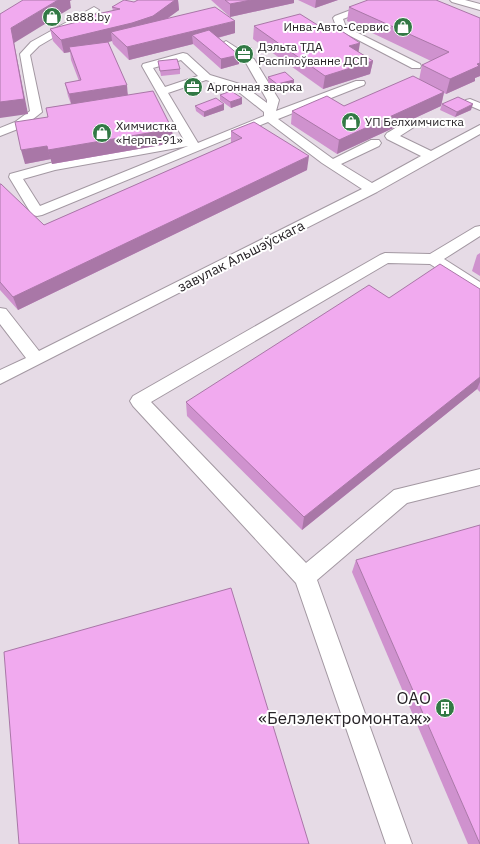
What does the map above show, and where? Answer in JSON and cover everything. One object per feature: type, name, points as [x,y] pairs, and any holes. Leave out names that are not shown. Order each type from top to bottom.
[{"type":"lane","points":[[385,0],[338,18],[342,29],[416,66]]},
{"type":"lane","points":[[455,0],[480,7]]},
{"type":"lane","points":[[0,132],[11,129],[36,112],[25,54],[35,44],[94,10]]},
{"type":"lane","points":[[226,44],[250,61],[273,100],[270,114]]},
{"type":"lane","points":[[193,145],[147,66],[183,56],[206,77],[239,87],[332,164],[372,189]]},
{"type":"lane","points":[[162,91],[206,77]]},
{"type":"lane","points":[[15,177],[37,212],[193,145],[270,114],[360,83]]},
{"type":"lane","points":[[408,127],[391,136],[430,156]]},
{"type":"lane","name":"завулак Альшэўскага","points":[[0,378],[372,189],[480,129]]},
{"type":"lane","points":[[332,164],[375,143]]},
{"type":"lane","points":[[0,181],[54,166],[193,145]]},
{"type":"lane","points":[[433,259],[480,230]]},
{"type":"lane","points":[[399,844],[305,577],[139,401],[385,258],[433,259],[480,289]]},
{"type":"lane","points":[[0,313],[36,359]]},
{"type":"lane","points":[[305,577],[401,496],[480,477]]},
{"type":"building","points":[[23,0],[58,0],[11,28],[24,99],[0,102],[0,14]]},
{"type":"building","points":[[124,0],[134,2],[138,0],[175,0],[153,16],[132,23],[61,40],[50,29],[77,22],[74,19],[120,9],[112,7]]},
{"type":"building","points":[[225,0],[251,0],[230,4]]},
{"type":"building","points":[[368,0],[436,0],[480,18],[480,63],[477,64],[479,66],[450,79],[422,65],[449,52],[349,7]]},
{"type":"building","points":[[215,7],[235,21],[127,47],[111,32]]},
{"type":"building","points":[[300,14],[324,29],[334,26],[360,43],[349,46],[373,61],[325,76],[254,26]]},
{"type":"building","points":[[209,30],[239,55],[221,59],[192,35]]},
{"type":"building","points":[[108,42],[127,85],[69,94],[65,83],[81,80],[69,47]]},
{"type":"building","points":[[177,59],[180,69],[160,71],[158,61]]},
{"type":"building","points":[[285,72],[294,80],[277,84],[268,77]]},
{"type":"building","points":[[413,76],[444,92],[339,140],[292,111],[327,96],[344,106]]},
{"type":"building","name":"Химчистка «Нерпа-91»","points":[[153,91],[172,129],[48,150],[47,146],[21,150],[15,122],[48,117],[46,108]]},
{"type":"building","points":[[231,91],[242,98],[230,102],[220,95]]},
{"type":"building","points":[[458,97],[473,104],[457,112],[442,104]]},
{"type":"building","points":[[216,98],[224,104],[204,112],[195,106]]},
{"type":"building","points":[[254,122],[309,156],[13,297],[0,282],[0,184],[44,225],[242,138],[231,131]]},
{"type":"building","points":[[440,264],[480,289],[480,377],[304,517],[186,402],[369,285],[389,298]]},
{"type":"building","name":"ОАО «Белэлектромонтаж»","points":[[480,525],[480,844],[356,560]]},
{"type":"building","points":[[231,588],[309,844],[19,844],[4,652]]},
{"type":"place","name":"a888.by","points":[[52,17]]},
{"type":"place","name":"Инва-Авто-Сервис","points":[[403,27]]},
{"type":"place","name":"Дэльта ТДА Распілоўванне ДСП","points":[[244,54]]},
{"type":"place","name":"Аргонная зварка","points":[[193,87]]},
{"type":"place","name":"УП Белхимчистка","points":[[351,122]]},
{"type":"place","name":"Химчистка «Нерпа-91»","points":[[102,133]]},
{"type":"place","name":"ОАО «Белэлектромонтаж»","points":[[445,708]]}]
